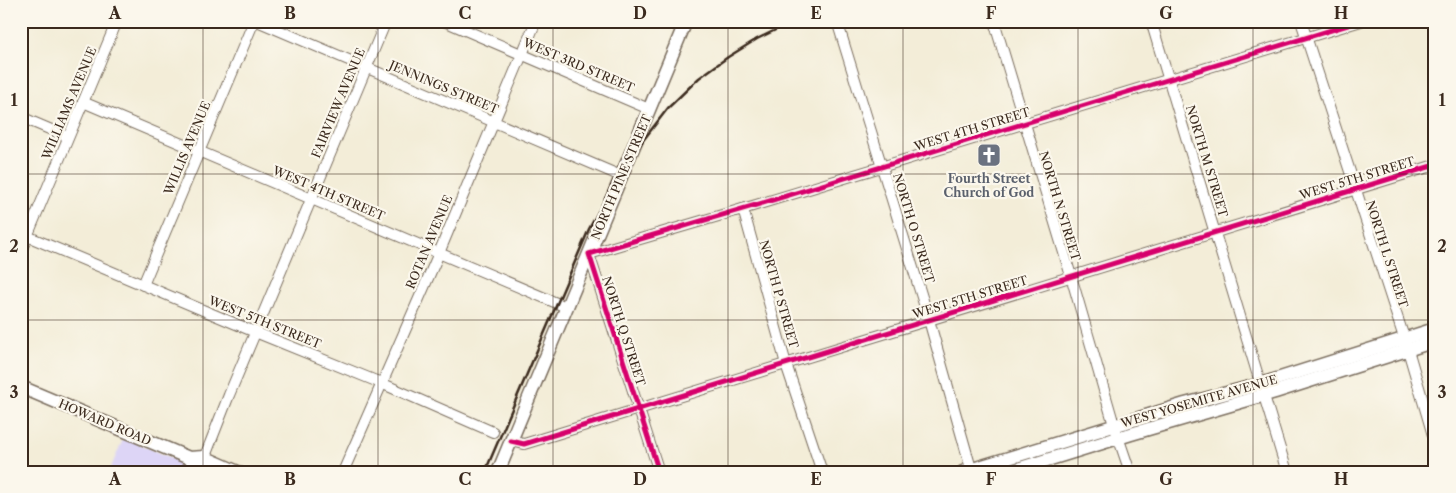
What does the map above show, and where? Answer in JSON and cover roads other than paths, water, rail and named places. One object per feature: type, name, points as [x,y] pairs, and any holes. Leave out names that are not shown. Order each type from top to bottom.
[{"type":"main road","name":"NORTH PINE STREET","points":[[502,468],[511,441],[566,307],[686,21]]},
{"type":"main road","name":"WEST YOSEMITE AVENUE","points":[[969,471],[1185,404],[1262,389],[1275,392],[1406,344],[1435,328]]},
{"type":"main road","name":"WEST YOSEMITE AVENUE","points":[[1406,344],[1435,341]]},
{"type":"main road","name":"HOWARD ROAD","points":[[21,387],[189,458],[203,467],[238,472]]},
{"type":"main road","name":"WEST YOSEMITE AVENUE","points":[[1008,472],[1262,389]]},
{"type":"street","name":"WILLIAMS AVENUE","points":[[21,251],[117,21]]},
{"type":"street","name":"JENNINGS STREET","points":[[255,21],[621,176]]},
{"type":"street","name":"WILLIS AVENUE","points":[[143,285],[255,21]]},
{"type":"street","name":"FAIRVIEW AVENUE","points":[[203,467],[255,332],[386,21]]},
{"type":"street","name":"WEST 3RD STREET","points":[[444,21],[649,109]]},
{"type":"street","name":"ROTAN AVENUE","points":[[343,472],[439,253],[536,21]]},
{"type":"street","name":"NORTH O STREET","points":[[837,21],[929,320],[969,471]]},
{"type":"street","name":"NORTH N STREET","points":[[994,21],[1114,425],[1130,472]]},
{"type":"street","name":"NORTH M STREET","points":[[1151,21],[1287,472]]},
{"type":"street","name":"NORTH L STREET","points":[[1300,21],[1406,344],[1435,442]]},
{"type":"street","name":"WEST 4TH STREET","points":[[589,254],[1361,21]]},
{"type":"street","name":"WEST 4TH STREET","points":[[83,102],[566,307]]},
{"type":"street","points":[[21,117],[68,138]]},
{"type":"street","name":"WEST 5TH STREET","points":[[511,441],[524,444],[1435,165]]},
{"type":"street","name":"NORTH P STREET","points":[[743,209],[786,364],[822,472]]},
{"type":"street","name":"WEST 5TH STREET","points":[[27,236],[381,383],[493,432]]},
{"type":"street","name":"NORTH Q STREET","points":[[589,254],[659,472]]},
{"type":"railway","points":[[485,472],[589,229],[618,174],[668,108],[699,78],[757,39],[794,21]]},
{"type":"place","name":"Fourth Street Church of God","points":[[989,155]]}]
